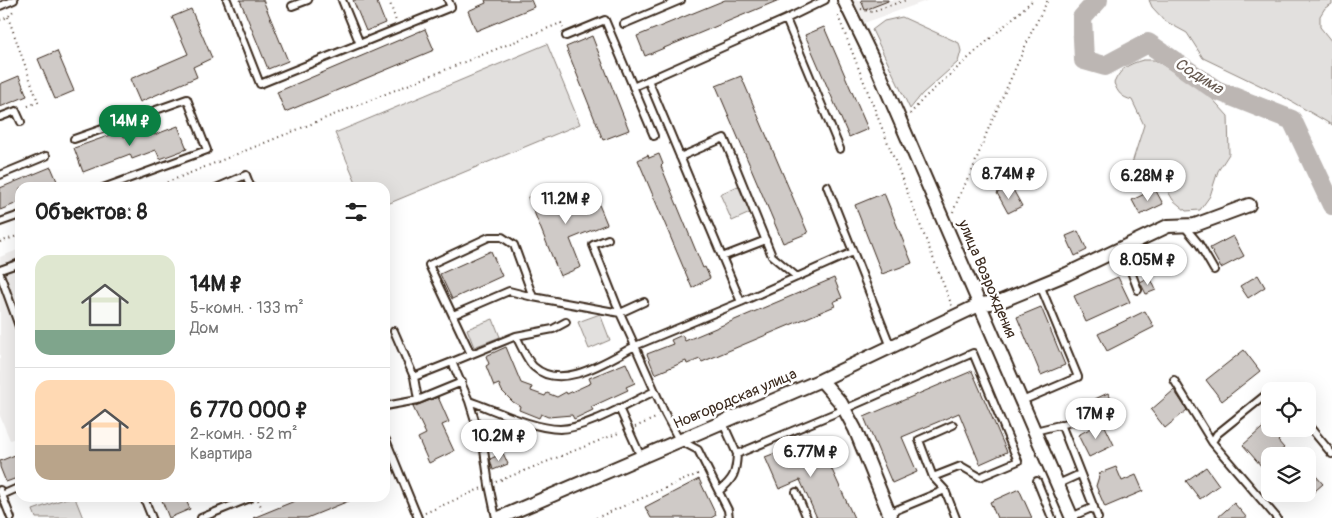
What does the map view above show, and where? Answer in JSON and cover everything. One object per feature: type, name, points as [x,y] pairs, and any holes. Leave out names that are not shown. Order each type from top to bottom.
[{"type":"street","name":"улица Возрождения","points":[[847,5],[880,72],[1072,517]]},
{"type":"street","name":"Новгородская улица","points":[[498,518],[821,380],[981,304],[999,302],[1040,285],[1168,226],[1195,225],[1249,205]]},
{"type":"street","points":[[821,380],[845,409],[890,516]]},
{"type":"lane","points":[[0,6],[14,0]]},
{"type":"lane","points":[[227,0],[260,84],[451,7],[448,0]]},
{"type":"lane","points":[[292,6],[308,0]]},
{"type":"lane","points":[[342,0],[360,44]]},
{"type":"lane","points":[[624,24],[681,0]]},
{"type":"lane","points":[[633,87],[826,0]]},
{"type":"lane","points":[[786,19],[840,149]]},
{"type":"lane","points":[[566,36],[605,20],[654,136]]},
{"type":"lane","points":[[648,80],[741,302]]},
{"type":"lane","points":[[74,139],[187,99],[207,150],[125,182]]},
{"type":"lane","points":[[0,117],[16,110],[21,122]]},
{"type":"lane","points":[[680,157],[724,138],[772,256],[796,277]]},
{"type":"lane","points":[[0,175],[46,156]]},
{"type":"lane","points":[[230,182],[246,175],[249,182]]},
{"type":"lane","points":[[827,186],[891,347]]},
{"type":"lane","points":[[0,222],[15,217]]},
{"type":"lane","points":[[1183,226],[1199,244],[1214,270]]},
{"type":"lane","points":[[471,354],[429,265],[489,237],[502,237],[514,245],[533,297]]},
{"type":"lane","points":[[608,238],[593,245],[620,313],[665,414],[679,440],[698,450],[728,510],[729,518]]},
{"type":"lane","points":[[722,256],[766,240]]},
{"type":"lane","points":[[1122,248],[1138,290]]},
{"type":"lane","points":[[516,336],[533,367],[549,376],[565,377],[584,372],[635,346],[741,302],[853,252]]},
{"type":"lane","points":[[0,270],[15,265]]},
{"type":"lane","points":[[0,274],[15,314]]},
{"type":"lane","points":[[1022,401],[1078,377],[1040,285]]},
{"type":"lane","points":[[453,315],[509,291],[620,313],[644,302]]},
{"type":"lane","points":[[414,377],[516,336],[553,329],[566,322]]},
{"type":"lane","points":[[394,331],[414,377],[418,400]]},
{"type":"lane","points":[[737,454],[974,353],[1018,461],[980,477],[961,466],[933,477]]},
{"type":"lane","points":[[452,362],[469,400],[484,450],[489,485],[498,518]]},
{"type":"lane","points":[[1174,380],[1212,442],[1277,518]]},
{"type":"lane","points":[[390,405],[418,400],[462,382]]},
{"type":"lane","points":[[469,400],[539,427],[560,429],[580,426],[655,391]]},
{"type":"lane","points":[[1212,442],[1217,434],[1261,399]]},
{"type":"lane","points":[[619,408],[641,457]]},
{"type":"lane","points":[[1035,431],[1084,419]]},
{"type":"lane","points":[[718,491],[729,482],[736,470],[737,454],[722,422]]},
{"type":"lane","points":[[1061,424],[1098,518]]},
{"type":"lane","points":[[954,425],[918,440],[933,477],[945,490],[956,518]]},
{"type":"lane","points":[[1316,434],[1332,454]]},
{"type":"lane","points":[[390,451],[418,517]]},
{"type":"lane","points":[[1058,484],[1080,474]]},
{"type":"lane","points":[[1037,481],[1052,518]]},
{"type":"lane","points":[[11,518],[1,492],[15,488]]},
{"type":"lane","points":[[890,516],[945,490]]},
{"type":"lane","points":[[796,492],[808,518]]},
{"type":"lane","points":[[146,502],[152,518]]},
{"type":"lane","points":[[201,518],[240,502]]},
{"type":"lane","points":[[1072,517],[1094,508]]},
{"type":"path","points":[[389,0],[399,28]]},
{"type":"path","points":[[847,5],[870,12],[906,0]]},
{"type":"path","points":[[902,124],[924,98],[1033,0]]},
{"type":"path","points":[[948,228],[960,194],[972,171],[987,132],[1032,31],[1048,0]]},
{"type":"path","points":[[837,16],[956,316]]},
{"type":"path","points":[[8,17],[38,102],[26,107]]},
{"type":"path","points":[[168,182],[561,23],[566,36]]},
{"type":"path","points":[[0,242],[15,237]]},
{"type":"path","points":[[418,517],[519,472],[665,414]]},
{"type":"path","points":[[596,518],[708,470]]},
{"type":"path","points":[[259,502],[264,514]]},
{"type":"shaded area","points":[[851,0],[929,0],[861,24]]},
{"type":"shaded area","points":[[1149,0],[1332,0],[1332,4],[1325,8],[1320,16],[1320,27],[1332,42],[1332,125],[1282,96],[1203,58],[1187,33],[1165,21],[1152,7]]},
{"type":"shaded area","points":[[902,17],[959,43],[961,51],[958,62],[922,94],[910,109],[872,30],[884,21]]},
{"type":"shaded area","points":[[547,44],[580,124],[390,203],[390,182],[356,182],[335,133]]},
{"type":"shaded area","points":[[1143,60],[1155,60],[1182,77],[1209,95],[1228,116],[1229,154],[1218,171],[1210,196],[1200,210],[1186,211],[1173,200],[1163,183],[1132,188],[1127,179],[1144,125],[1132,100],[1120,94],[1114,83],[1125,68]]},
{"type":"shaded area","points":[[738,186],[750,213],[732,221],[720,194]]},
{"type":"shaded area","points":[[15,251],[15,438],[10,440],[0,416],[0,257]]},
{"type":"shaded area","points":[[600,314],[610,340],[589,349],[578,322]]},
{"type":"shaded area","points":[[493,319],[500,337],[474,347],[467,329]]},
{"type":"shaded area","points":[[56,502],[77,502],[83,518],[36,518],[33,510]]},
{"type":"building","points":[[240,0],[263,0],[288,61],[268,69]]},
{"type":"building","points":[[353,0],[376,0],[385,23],[366,31]]},
{"type":"building","points":[[485,0],[531,0],[534,7],[476,31],[468,11],[486,3]]},
{"type":"building","points":[[725,0],[779,0],[645,56],[637,36]]},
{"type":"building","points":[[861,0],[888,0],[888,1],[865,10]]},
{"type":"building","points":[[191,9],[212,58],[193,67],[197,77],[140,102],[130,79],[188,54],[172,17]]},
{"type":"building","points":[[824,27],[868,129],[849,137],[805,35]]},
{"type":"building","points":[[425,29],[434,50],[285,112],[277,92]]},
{"type":"building","points":[[592,36],[629,130],[603,140],[566,47]]},
{"type":"building","points":[[57,51],[74,91],[55,99],[38,59]]},
{"type":"building","points":[[19,76],[27,96],[0,107],[0,84]]},
{"type":"building","points":[[741,76],[808,233],[783,243],[716,86]]},
{"type":"building","points":[[178,126],[187,149],[160,159],[156,150],[132,159],[130,154],[83,172],[74,148],[122,131],[124,137],[151,127],[154,135]]},
{"type":"building","points":[[659,154],[663,164],[661,166],[703,268],[705,267],[710,278],[692,288],[638,160],[648,155],[649,158]]},
{"type":"building","points":[[51,167],[57,182],[15,182],[15,204],[0,210],[0,188]]},
{"type":"building","points":[[1011,186],[1022,206],[1008,213],[997,193]]},
{"type":"building","points":[[549,188],[556,205],[593,190],[607,224],[570,239],[581,267],[560,276],[528,197]]},
{"type":"building","points":[[1155,189],[1163,204],[1140,215],[1132,200]]},
{"type":"building","points":[[884,193],[912,263],[882,274],[855,205]]},
{"type":"building","points":[[1078,231],[1087,250],[1075,256],[1066,236]]},
{"type":"building","points":[[1233,236],[1244,256],[1221,268],[1210,248]]},
{"type":"building","points":[[1174,247],[1182,259],[1170,267],[1162,255]]},
{"type":"building","points":[[491,251],[502,276],[452,299],[440,274]]},
{"type":"building","points":[[1258,275],[1265,287],[1248,298],[1240,286]]},
{"type":"building","points":[[1118,277],[1130,302],[1086,322],[1074,296]]},
{"type":"building","points":[[1150,277],[1156,290],[1146,294],[1140,282]]},
{"type":"building","points":[[834,278],[842,298],[833,302],[835,306],[702,362],[700,359],[687,364],[686,361],[655,374],[647,354],[673,344],[671,340],[682,335],[685,341]]},
{"type":"building","points":[[1041,307],[1065,365],[1041,375],[1017,317]]},
{"type":"building","points":[[1145,311],[1154,327],[1107,351],[1098,334]]},
{"type":"building","points":[[506,347],[521,383],[532,387],[531,391],[545,396],[547,393],[557,397],[566,392],[567,394],[591,383],[589,378],[626,363],[635,383],[626,387],[628,390],[591,407],[593,410],[574,419],[572,415],[548,417],[541,414],[539,418],[519,410],[520,406],[502,391],[499,384],[494,386],[486,366],[489,364],[486,356]]},
{"type":"building","points":[[1244,350],[1260,371],[1222,401],[1206,380]]},
{"type":"building","points":[[972,371],[1007,452],[980,464],[959,413],[902,437],[917,472],[892,483],[864,417]]},
{"type":"building","points":[[1174,390],[1187,410],[1165,428],[1151,410]]},
{"type":"building","points":[[1108,393],[1112,401],[1098,407],[1095,399]]},
{"type":"building","points":[[438,397],[449,422],[442,425],[454,451],[429,463],[418,438],[426,434],[413,407]]},
{"type":"building","points":[[1103,422],[1114,445],[1089,457],[1078,435]]},
{"type":"building","points":[[1261,429],[1261,437],[1282,437],[1278,441],[1283,447],[1261,447],[1261,466],[1243,445]]},
{"type":"building","points":[[817,437],[854,518],[817,518],[800,480],[779,489],[765,457]]},
{"type":"building","points":[[503,453],[508,464],[493,470],[490,459]]},
{"type":"building","points":[[15,455],[15,479],[6,482],[0,467],[0,461]]},
{"type":"building","points":[[1116,467],[1122,481],[1136,475],[1143,491],[1105,507],[1096,486],[1100,473]]},
{"type":"building","points":[[1206,467],[1219,485],[1200,499],[1186,481]]},
{"type":"building","points":[[1316,476],[1323,484],[1316,490]]},
{"type":"building","points":[[699,479],[716,515],[711,518],[651,518],[645,507]]},
{"type":"building","points":[[1019,489],[1032,518],[997,518],[990,502]]},
{"type":"building","points":[[163,502],[187,502],[190,509],[169,518]]},
{"type":"building","points":[[292,502],[346,502],[307,518],[253,518]]},
{"type":"building","points":[[1234,503],[1247,518],[1217,518]]},
{"type":"waterway","name":"Содима","points":[[1098,0],[1082,18],[1084,60],[1105,66],[1148,43],[1216,90],[1292,120],[1332,205]]}]
